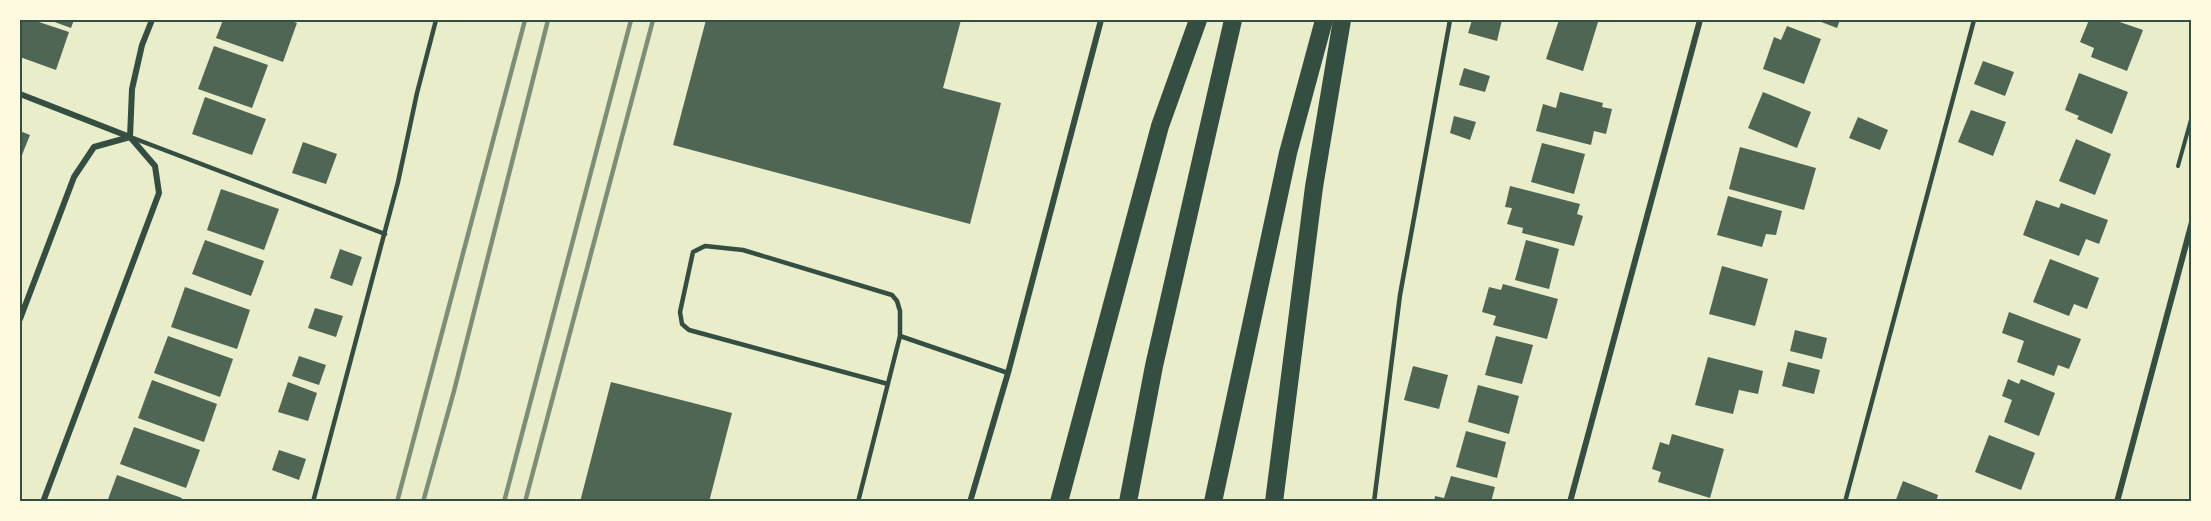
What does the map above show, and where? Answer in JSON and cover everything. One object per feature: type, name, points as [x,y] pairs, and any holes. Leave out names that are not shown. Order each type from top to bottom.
[{"type":"highway","points":[[1059,501],[1160,126],[1198,20]]},
{"type":"highway","points":[[1128,501],[1156,354],[1233,20]]},
{"type":"highway","points":[[1214,501],[1288,153],[1324,20]]},
{"type":"highway","points":[[1274,501],[1314,187],[1342,20]]},
{"type":"street","points":[[130,137],[132,89],[142,45],[152,20]]},
{"type":"street","points":[[970,501],[1008,374],[1101,20]]},
{"type":"street","points":[[1570,501],[1700,20]]},
{"type":"street","points":[[20,94],[130,137],[155,166],[159,193],[43,501]]},
{"type":"street","points":[[20,319],[74,177],[94,147],[130,137]]},
{"type":"street","points":[[2117,501],[2192,222]]},
{"type":"lane","points":[[313,501],[385,234],[436,20]]},
{"type":"lane","points":[[1374,501],[1400,295],[1450,20]]},
{"type":"lane","points":[[1845,501],[1974,20]]},
{"type":"lane","points":[[130,137],[385,234]]},
{"type":"lane","points":[[858,501],[888,384],[900,336],[900,310],[897,301],[892,295],[743,250],[705,246],[693,252],[680,312],[682,324],[689,330],[888,384]]},
{"type":"lane","points":[[900,336],[1008,374]]},
{"type":"path","points":[[2178,166],[2192,117]]},
{"type":"building","points":[[20,20],[33,20],[69,32],[56,70],[20,57]]},
{"type":"building","points":[[49,20],[74,20],[71,28]]},
{"type":"building","points":[[223,20],[288,20],[297,23],[283,62],[216,38]]},
{"type":"building","points":[[706,20],[961,20],[943,88],[1001,103],[970,224],[673,145]]},
{"type":"building","points":[[1472,20],[1502,20],[1497,41],[1468,33]]},
{"type":"building","points":[[1559,20],[1598,22],[1583,71],[1546,59]]},
{"type":"building","points":[[1816,20],[1840,20],[1837,28]]},
{"type":"building","points":[[2089,20],[2114,20],[2143,30],[2127,71],[2091,57],[2094,48],[2080,42]]},
{"type":"building","points":[[1787,26],[1821,39],[1804,84],[1763,69],[1774,37],[1781,40]]},
{"type":"building","points":[[214,46],[268,65],[252,108],[198,89]]},
{"type":"building","points":[[1983,61],[2014,72],[2005,96],[1974,84]]},
{"type":"building","points":[[1464,68],[1490,76],[1485,92],[1459,85]]},
{"type":"building","points":[[2079,73],[2128,92],[2112,134],[2077,119],[2079,116],[2065,110]]},
{"type":"building","points":[[1560,92],[1603,103],[1602,107],[1612,109],[1606,134],[1594,131],[1591,145],[1536,131],[1543,104],[1556,108]]},
{"type":"building","points":[[1763,92],[1811,112],[1797,148],[1748,128]]},
{"type":"building","points":[[205,97],[266,119],[252,155],[192,134]]},
{"type":"building","points":[[1971,110],[2006,122],[1993,156],[1958,142]]},
{"type":"building","points":[[1454,116],[1476,122],[1470,140],[1450,133]]},
{"type":"building","points":[[1858,117],[1888,130],[1880,150],[1849,138]]},
{"type":"building","points":[[20,131],[30,135],[20,160]]},
{"type":"building","points":[[2076,139],[2111,154],[2095,195],[2059,181]]},
{"type":"building","points":[[303,142],[337,154],[326,184],[292,173]]},
{"type":"building","points":[[1542,143],[1585,154],[1574,194],[1531,182]]},
{"type":"building","points":[[1740,147],[1816,168],[1804,210],[1729,189]]},
{"type":"building","points":[[1510,186],[1580,204],[1577,214],[1583,216],[1574,246],[1522,233],[1523,228],[1507,224],[1512,208],[1505,207]]},
{"type":"building","points":[[221,189],[279,209],[264,250],[207,230]]},
{"type":"building","points":[[1728,196],[1782,211],[1776,235],[1766,234],[1762,247],[1717,235]]},
{"type":"building","points":[[2036,200],[2059,208],[2061,203],[2108,220],[2099,244],[2086,239],[2079,256],[2023,235]]},
{"type":"building","points":[[205,240],[264,261],[251,296],[192,274]]},
{"type":"building","points":[[1526,240],[1559,249],[1549,289],[1515,280]]},
{"type":"building","points":[[340,249],[362,257],[352,286],[330,278]]},
{"type":"building","points":[[2050,259],[2099,278],[2087,309],[2074,304],[2069,316],[2033,302]]},
{"type":"building","points":[[1722,266],[1768,279],[1755,326],[1709,314]]},
{"type":"building","points":[[1503,284],[1558,299],[1547,339],[1493,325],[1496,316],[1482,312],[1489,287],[1501,290]]},
{"type":"building","points":[[185,287],[250,310],[237,349],[171,327]]},
{"type":"building","points":[[315,308],[343,316],[336,337],[308,328]]},
{"type":"building","points":[[2009,312],[2081,339],[2069,369],[2058,365],[2054,376],[2017,362],[2024,341],[2002,333]]},
{"type":"building","points":[[1795,330],[1827,338],[1822,359],[1790,351]]},
{"type":"building","points":[[168,336],[233,359],[220,397],[154,373]]},
{"type":"building","points":[[1496,336],[1533,345],[1522,384],[1485,375]]},
{"type":"building","points":[[299,356],[326,365],[319,385],[292,376]]},
{"type":"building","points":[[1708,357],[1763,371],[1758,394],[1739,390],[1733,414],[1695,405]]},
{"type":"building","points":[[1788,362],[1820,370],[1814,394],[1782,386]]},
{"type":"building","points":[[1413,366],[1448,375],[1439,409],[1404,400]]},
{"type":"building","points":[[2008,379],[2019,384],[2021,379],[2055,393],[2039,436],[2004,422],[2012,400],[2002,396]]},
{"type":"building","points":[[152,380],[217,404],[204,442],[138,418]]},
{"type":"building","points":[[288,382],[317,393],[308,421],[278,412]]},
{"type":"building","points":[[611,382],[732,413],[709,502],[580,502]]},
{"type":"building","points":[[1478,385],[1519,396],[1509,434],[1468,422]]},
{"type":"building","points":[[134,427],[200,450],[186,488],[120,464]]},
{"type":"building","points":[[1466,431],[1506,442],[1497,478],[1456,467]]},
{"type":"building","points":[[1672,434],[1724,449],[1710,498],[1658,482],[1661,472],[1652,469],[1660,442],[1669,445]]},
{"type":"building","points":[[1989,435],[2035,453],[2021,490],[1975,472]]},
{"type":"building","points":[[279,450],[306,459],[299,480],[272,470]]},
{"type":"building","points":[[117,475],[182,498],[181,502],[107,502]]},
{"type":"building","points":[[1451,476],[1495,487],[1491,502],[1434,502],[1435,496],[1444,498]]},
{"type":"building","points":[[1903,481],[1938,495],[1936,502],[1895,502]]},
{"type":"railway","points":[[397,502],[525,20]]},
{"type":"railway","points":[[423,502],[454,391],[548,20]]},
{"type":"railway","points":[[504,502],[631,20]]},
{"type":"railway","points":[[525,502],[653,20]]}]
